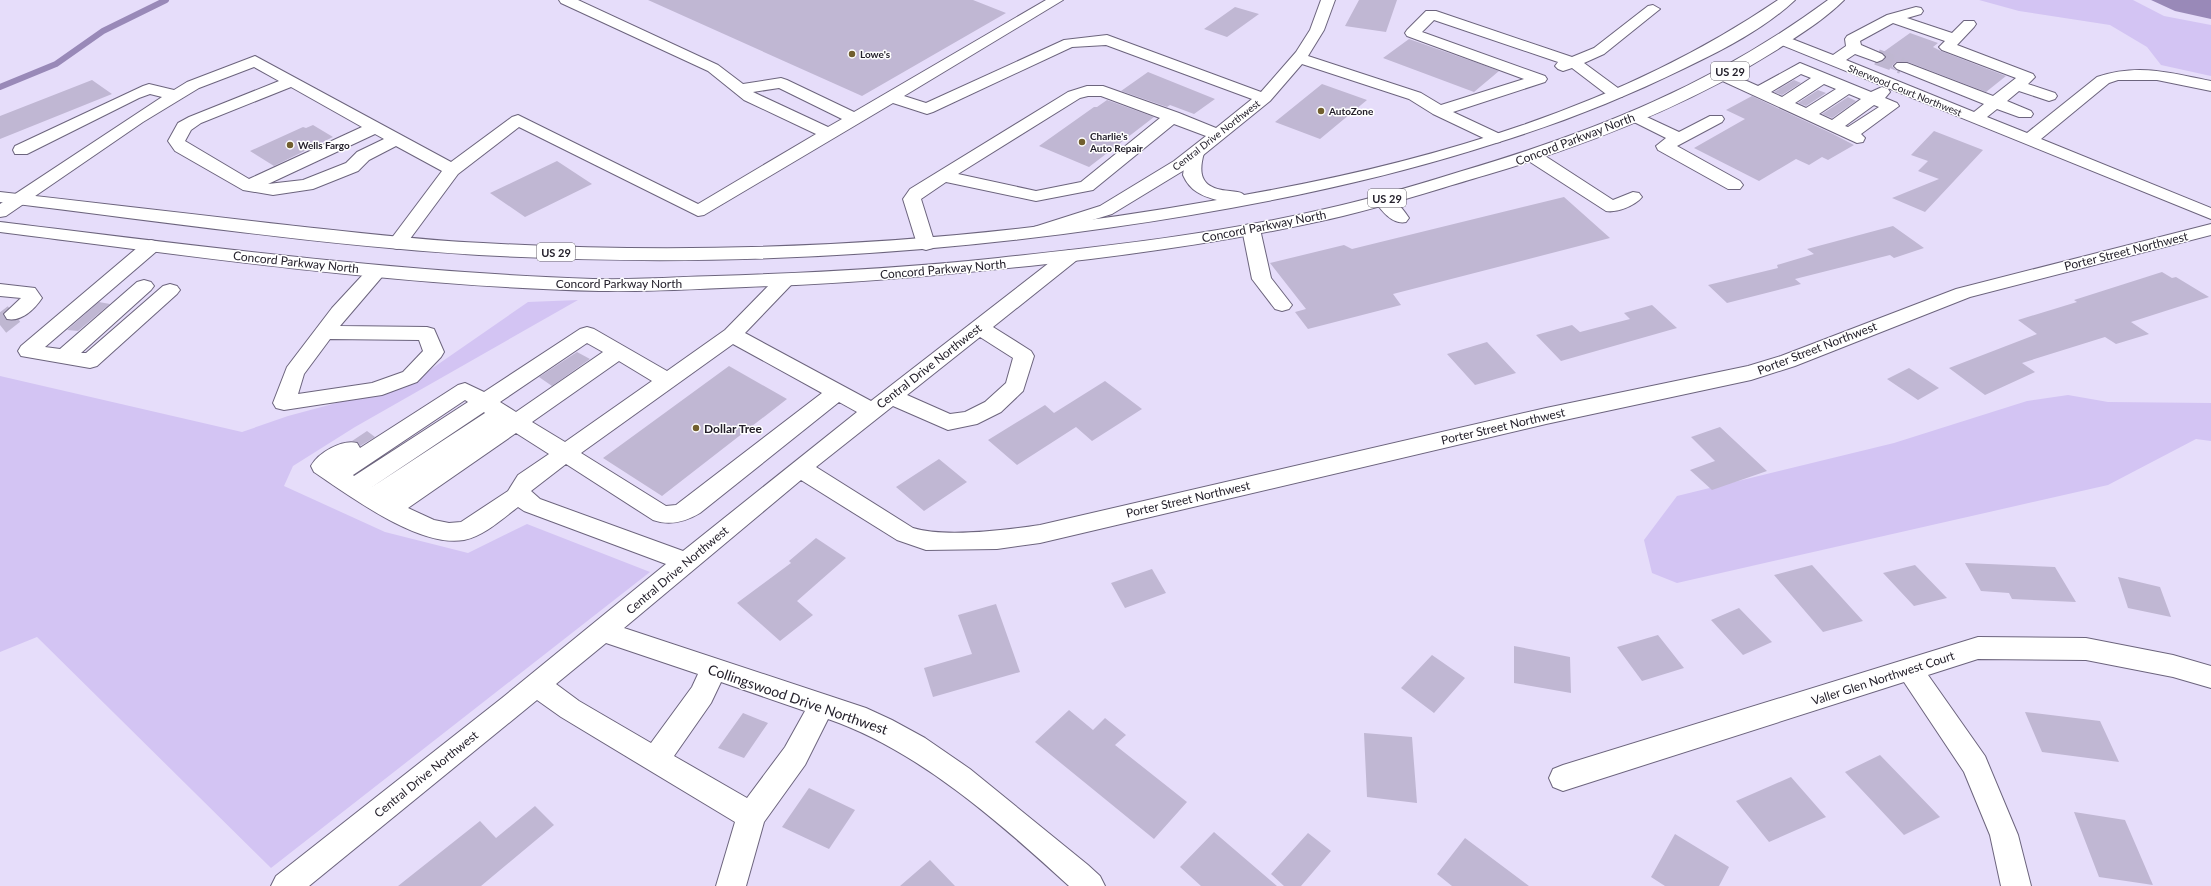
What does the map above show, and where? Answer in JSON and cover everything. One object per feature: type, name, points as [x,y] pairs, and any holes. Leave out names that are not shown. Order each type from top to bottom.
[{"type":"main road","points":[[566,0],[713,68],[750,97],[829,134]]},
{"type":"main road","points":[[397,243],[452,170],[518,120],[698,211],[1056,0]]},
{"type":"main road","name":"Central Drive Northwest","points":[[1040,231],[1106,210],[1180,165],[1219,135],[1264,98],[1299,58],[1317,30],[1328,0]]},
{"type":"main road","name":"US 29","points":[[0,197],[397,243],[513,250],[649,254],[793,252],[926,244],[1136,218],[1260,198],[1373,174],[1494,138],[1616,94],[1705,53],[1742,31],[1788,0]]},
{"type":"main road","name":"Concord Parkway North","points":[[0,227],[151,246],[377,271],[453,278],[600,285],[785,280],[942,271],[1070,256],[1252,229],[1323,215],[1533,156],[1636,116],[1722,75],[1776,44],[1838,0]]},
{"type":"main road","points":[[1439,110],[1539,79],[1555,69],[1575,63],[1599,51],[1653,9]]},
{"type":"main road","points":[[1854,48],[1852,39],[1892,18],[1916,11]]},
{"type":"main road","points":[[1539,79],[1412,33],[1431,14],[1575,63],[1616,94]]},
{"type":"main road","points":[[1892,18],[1954,39]]},
{"type":"main road","points":[[1969,24],[1946,47],[2027,77],[1976,118]]},
{"type":"main road","name":"Sherwood Court Northwest","points":[[1742,31],[1776,44],[1834,61],[2211,214]]},
{"type":"main road","points":[[891,97],[927,109],[1069,43],[1108,40],[1264,98]]},
{"type":"main road","points":[[1854,48],[1876,57]]},
{"type":"main road","points":[[1834,61],[1854,48]]},
{"type":"main road","points":[[1299,58],[1415,96],[1494,138]]},
{"type":"main road","points":[[0,212],[137,119],[176,95],[193,85],[255,61],[452,170]]},
{"type":"main road","points":[[1902,66],[2025,114]]},
{"type":"main road","points":[[1722,75],[1853,136],[1891,106],[1800,68],[1783,103]]},
{"type":"main road","points":[[2029,140],[2103,80],[2116,75],[2144,73],[2211,86]]},
{"type":"main road","points":[[1783,103],[1829,80]]},
{"type":"main road","points":[[1783,103],[1829,80]]},
{"type":"main road","points":[[292,81],[195,120],[184,127],[176,141],[181,147],[224,173],[261,188],[313,182],[352,166],[386,133]]},
{"type":"main road","points":[[740,88],[781,83],[855,118]]},
{"type":"main road","points":[[1833,127],[1893,85]]},
{"type":"main road","points":[[2018,85],[2049,96]]},
{"type":"main road","points":[[21,150],[133,95],[149,89],[176,95]]},
{"type":"main road","points":[[926,244],[912,199],[916,193],[1074,95],[1087,91],[1103,91],[1173,116],[1219,135]]},
{"type":"main road","points":[[943,176],[1036,196],[1086,186],[1173,116]]},
{"type":"main road","points":[[1636,116],[1679,138]]},
{"type":"main road","points":[[1716,119],[1664,146],[1734,185]]},
{"type":"main road","points":[[261,188],[386,133]]},
{"type":"main road","points":[[1196,153],[1192,173],[1195,182],[1206,190],[1223,197],[1260,198]]},
{"type":"main road","points":[[1533,156],[1612,207],[1634,197]]},
{"type":"main road","name":"Central Drive Northwest","points":[[286,886],[536,686],[800,468],[1089,241],[1288,203],[1373,174]]},
{"type":"main road","points":[[1382,199],[1400,218]]},
{"type":"main road","name":"Porter Street Northwest","points":[[800,468],[905,534],[926,541],[997,540],[1040,534],[1546,416],[1751,373],[1788,361],[1963,292],[2211,228]]},
{"type":"main road","points":[[1252,229],[1262,279],[1282,305]]},
{"type":"main road","points":[[109,281],[170,290],[90,361],[28,351],[109,281],[151,246]]},
{"type":"main road","points":[[325,332],[427,334],[434,352],[410,377],[375,390],[284,403],[294,372],[325,332],[377,271]]},
{"type":"main road","points":[[686,562],[532,505],[522,498],[519,490],[526,481],[732,335],[785,280]]},
{"type":"main road","points":[[64,357],[144,286]]},
{"type":"main road","points":[[0,290],[28,292],[32,298],[14,314]]},
{"type":"main road","points":[[891,396],[948,422],[970,419],[993,407],[1016,386],[1024,356],[979,327]]},
{"type":"main road","points":[[732,335],[872,411]]},
{"type":"main road","points":[[373,498],[485,406],[598,341],[668,381]]},
{"type":"main road","points":[[520,494],[466,531],[452,533],[408,520],[322,466],[397,419],[485,406],[618,352]]},
{"type":"main road","points":[[485,406],[566,453],[661,514],[680,514],[692,507],[838,392]]},
{"type":"main road","points":[[373,498],[485,406]]},
{"type":"main road","name":"Collingswood Drive Northwest","points":[[602,631],[866,720],[892,731],[943,764],[1052,851],[1090,886]]},
{"type":"main road","name":"Valler Glen Northwest Court","points":[[1563,778],[1978,648],[2086,649],[2173,666],[2211,676]]},
{"type":"main road","points":[[656,758],[702,695],[714,669]]},
{"type":"main road","points":[[1910,670],[1975,765],[2004,835],[2016,886]]},
{"type":"main road","points":[[536,686],[570,709],[656,758],[751,816]]},
{"type":"main road","points":[[731,886],[751,816],[795,756],[822,705]]},
{"type":"shaded area","points":[[1979,0],[2133,0],[2164,16],[2211,25],[2211,76],[2161,65],[2147,47],[2110,25],[2019,11]]},
{"type":"shaded area","points":[[2151,0],[2211,0],[2211,19],[2175,11]]},
{"type":"shaded area","points":[[578,300],[355,427],[293,466],[284,486],[385,532],[468,553],[527,524],[650,572],[271,868],[37,637],[0,652],[0,376],[242,432],[288,416],[411,383],[528,302]]},
{"type":"shaded area","points":[[2068,395],[2108,402],[2211,403],[2211,441],[2196,439],[2108,485],[1677,583],[1652,573],[1644,540],[1677,496],[1894,443],[2027,401]]},
{"type":"building","name":"Lowe's","points":[[648,0],[973,0],[1006,13],[862,96]]},
{"type":"building","points":[[1359,0],[1397,0],[1386,32],[1345,26]]},
{"type":"building","points":[[1235,7],[1259,14],[1227,37],[1204,29]]},
{"type":"building","points":[[1910,33],[1938,43],[1933,47],[1941,51],[2006,76],[1986,92],[1908,62],[1896,62],[1892,66],[1897,71],[1877,63],[1886,58],[1882,53]]},
{"type":"building","points":[[1409,39],[1499,71],[1474,92],[1383,58]]},
{"type":"building","points":[[1148,72],[1215,99],[1194,114],[1170,105],[1167,107],[1121,91]]},
{"type":"building","points":[[92,80],[112,94],[0,139],[0,116]]},
{"type":"building","points":[[1794,80],[1801,83],[1782,95],[1774,92]]},
{"type":"building","name":"AutoZone","points":[[1322,84],[1367,100],[1320,139],[1275,122]]},
{"type":"building","points":[[1818,90],[1826,93],[1806,106],[1798,103]]},
{"type":"building","points":[[1752,96],[1854,145],[1828,160],[1822,157],[1809,165],[1796,159],[1759,181],[1694,148],[1745,119],[1726,110]]},
{"type":"building","points":[[1848,97],[1856,101],[1832,118],[1822,114]]},
{"type":"building","points":[[1107,100],[1154,117],[1089,167],[1039,146],[1094,107],[1097,107]]},
{"type":"building","points":[[313,125],[333,137],[274,166],[250,151],[303,127],[306,128]]},
{"type":"building","points":[[1934,131],[1983,150],[1925,212],[1892,198],[1939,179],[1918,171],[1928,161],[1911,155]]},
{"type":"building","points":[[557,161],[592,184],[525,217],[490,193]]},
{"type":"building","points":[[1564,197],[1610,238],[1393,294],[1401,305],[1308,329],[1295,312],[1306,309],[1270,263],[1344,245],[1352,249]]},
{"type":"building","points":[[1893,226],[1924,248],[1894,258],[1890,255],[1795,279],[1801,284],[1727,303],[1708,285],[1778,268],[1777,265],[1814,254],[1807,249]]},
{"type":"building","points":[[2162,272],[2172,278],[2176,277],[2209,297],[2131,322],[2149,334],[2116,344],[2105,337],[2022,363],[2035,372],[1985,395],[1949,368],[2037,334],[2018,320],[2077,302],[2074,300]]},
{"type":"building","points":[[99,302],[110,304],[78,331],[67,330]]},
{"type":"building","points":[[1652,305],[1677,328],[1561,361],[1536,335],[1572,325],[1580,332],[1630,319],[1624,313]]},
{"type":"building","points":[[1487,342],[1516,373],[1475,385],[1447,354]]},
{"type":"building","points":[[577,352],[590,359],[552,386],[539,377]]},
{"type":"building","name":"Dollar Tree","points":[[729,366],[787,399],[662,496],[603,458]]},
{"type":"building","points":[[1909,368],[1939,388],[1918,400],[1887,379]]},
{"type":"building","points":[[1105,381],[1142,409],[1092,441],[1076,427],[1017,465],[988,440],[1045,405],[1054,413]]},
{"type":"building","points":[[1720,427],[1767,471],[1712,490],[1690,470],[1715,461],[1691,437]]},
{"type":"building","points":[[367,431],[375,437],[360,446],[357,442],[352,441]]},
{"type":"building","points":[[939,459],[967,482],[924,511],[896,487]]},
{"type":"building","points":[[816,538],[846,558],[797,601],[813,615],[780,641],[737,603],[791,563],[789,561]]},
{"type":"building","points":[[1965,563],[2055,567],[2076,602],[2012,599],[2009,593],[1981,591]]},
{"type":"building","points":[[1812,565],[1863,621],[1823,632],[1774,575]]},
{"type":"building","points":[[1915,565],[1947,598],[1914,606],[1883,573]]},
{"type":"building","points":[[1152,569],[1166,593],[1125,608],[1111,583]]},
{"type":"building","points":[[2118,577],[2160,587],[2171,617],[2128,608]]},
{"type":"building","points":[[996,604],[1020,672],[933,697],[924,668],[972,654],[958,615]]},
{"type":"building","points":[[1739,608],[1772,642],[1743,655],[1711,620]]},
{"type":"building","points":[[1658,635],[1684,668],[1642,681],[1617,647]]},
{"type":"building","points":[[1514,646],[1570,657],[1571,693],[1514,683]]},
{"type":"building","points":[[1432,655],[1465,678],[1434,713],[1401,688]]},
{"type":"building","points":[[1069,710],[1093,730],[1105,718],[1126,735],[1115,745],[1187,802],[1154,839],[1035,742]]},
{"type":"building","points":[[2025,712],[2100,721],[2119,762],[2042,752]]},
{"type":"building","points":[[743,713],[768,723],[744,758],[718,748]]},
{"type":"building","points":[[1364,733],[1412,737],[1417,803],[1367,797]]},
{"type":"building","points":[[1880,755],[1940,817],[1904,835],[1845,772]]},
{"type":"building","points":[[1791,777],[1826,817],[1769,842],[1736,801]]},
{"type":"building","points":[[809,788],[855,810],[829,849],[782,827]]},
{"type":"building","points":[[535,806],[554,825],[481,886],[398,886],[480,821],[496,838]]},
{"type":"building","points":[[2074,812],[2125,820],[2153,885],[2099,877]]},
{"type":"building","points":[[1214,832],[1277,886],[1201,886],[1180,867]]},
{"type":"building","points":[[1308,833],[1331,851],[1301,886],[1284,886],[1271,874]]},
{"type":"building","points":[[1675,834],[1729,867],[1719,886],[1665,886],[1651,877]]},
{"type":"building","points":[[1465,838],[1529,886],[1452,886],[1437,874]]},
{"type":"building","points":[[930,860],[955,886],[900,886]]},
{"type":"waterway","points":[[0,87],[56,64],[103,31],[166,0]]},
{"type":"tunnel","points":[[1877,57],[1902,66]]},
{"type":"tunnel","points":[[0,325],[14,314]]},
{"type":"place","name":"Lowe's","points":[[852,54]]},
{"type":"place","name":"AutoZone","points":[[1321,111]]},
{"type":"place","name":"Charlie's Auto Repair","points":[[1082,142]]},
{"type":"place","name":"Wells Fargo","points":[[290,145]]},
{"type":"place","name":"Dollar Tree","points":[[696,428]]}]
